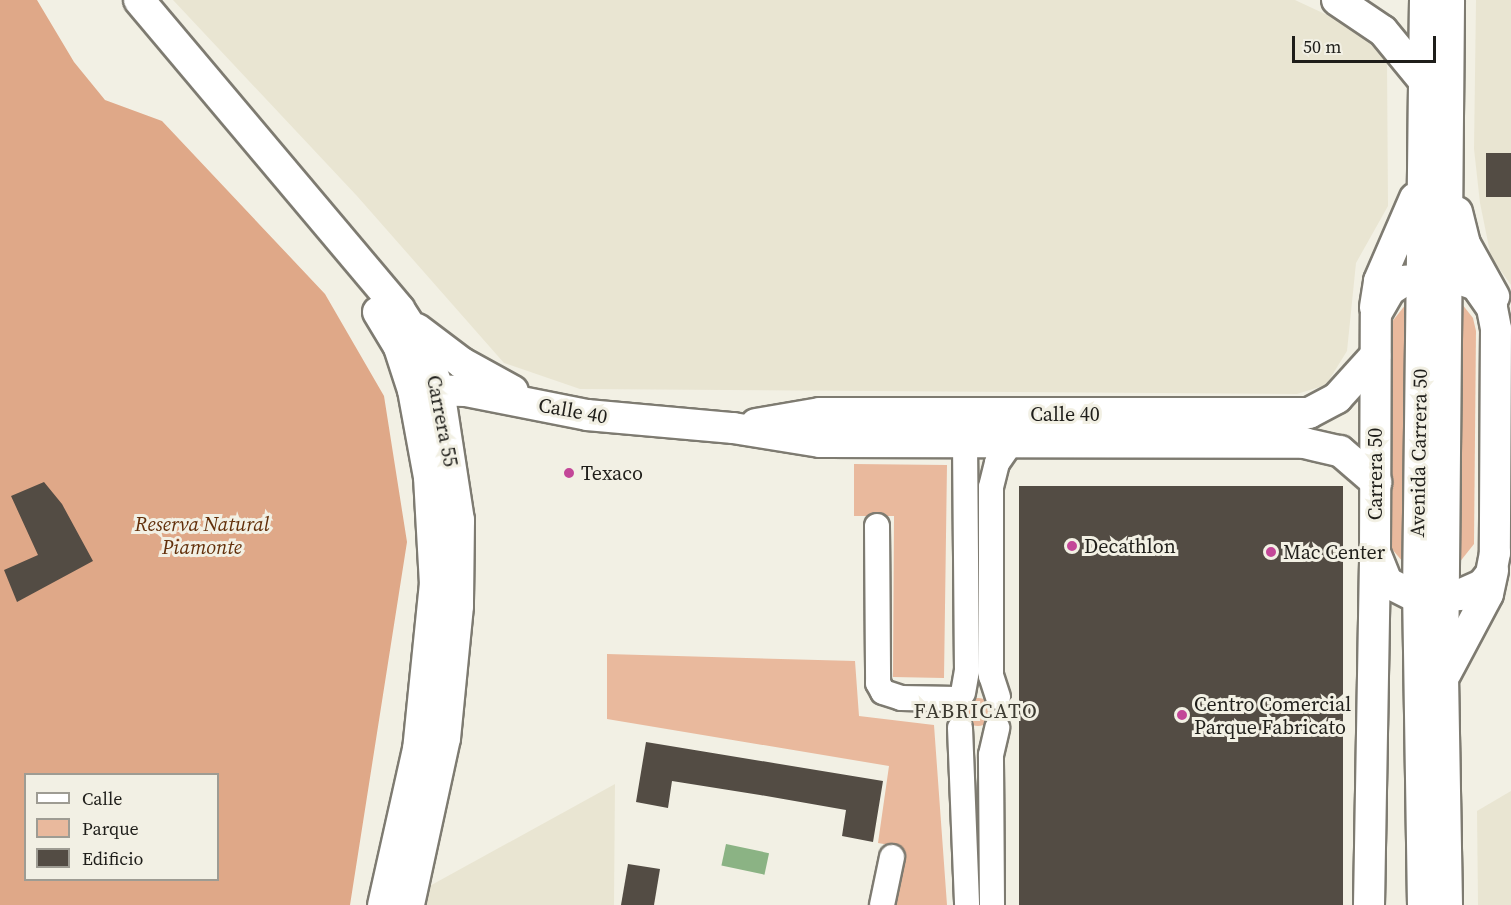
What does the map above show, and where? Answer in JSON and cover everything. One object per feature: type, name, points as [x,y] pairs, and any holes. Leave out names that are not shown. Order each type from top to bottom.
[{"type":"main road","name":"Carrera 55","points":[[115,0],[379,314],[426,390],[433,513],[434,605],[418,749],[383,905]]},
{"type":"main road","name":"Carrera 55","points":[[138,0],[410,324],[426,390],[448,449],[459,548],[454,664],[445,738],[409,905]]},
{"type":"main road","points":[[1337,0],[1383,31],[1424,81]]},
{"type":"main road","name":"Avenida Carrera 50","points":[[1425,0],[1424,81],[1435,153]]},
{"type":"main road","name":"Avenida Carrera 50","points":[[1423,905],[1431,678],[1435,153],[1449,0]]},
{"type":"main road","points":[[1375,325],[1379,281],[1435,153]]},
{"type":"main road","points":[[1375,552],[1383,593],[1431,678],[1488,594],[1495,553],[1496,329],[1493,294],[1461,234],[1435,153]]},
{"type":"main road","points":[[1434,276],[1476,285],[1492,308],[1496,329]]},
{"type":"main road","name":"Carrera 50","points":[[1431,597],[1387,582],[1375,552],[1375,325],[1378,304],[1390,290],[1434,276]]},
{"type":"main road","points":[[410,324],[462,363],[539,405]]},
{"type":"main road","name":"Calle 40","points":[[733,428],[820,413],[1309,413],[1337,398],[1375,356]]},
{"type":"main road","name":"Calle 40","points":[[426,390],[539,405],[587,415],[733,428],[820,442],[1304,443],[1340,451],[1376,482]]},
{"type":"main road","points":[[448,449],[456,426],[474,410],[539,405]]},
{"type":"main road","points":[[1369,905],[1375,552]]},
{"type":"main road","points":[[1431,597],[1482,585],[1491,574],[1495,553]]},
{"type":"main road","name":"Avenida Carrera 50","points":[[1431,678],[1447,905]]},
{"type":"street","points":[[967,905],[960,728],[954,714],[967,671],[965,443],[978,414]]},
{"type":"street","points":[[992,905],[991,755],[1003,713],[991,676],[991,487],[997,463],[1011,443]]},
{"type":"street","points":[[877,526],[878,683],[883,692],[901,698],[960,696],[977,687],[998,697]]},
{"type":"street","points":[[960,728],[983,736],[997,728]]},
{"type":"street","points":[[882,905],[892,856]]},
{"type":"shaded area","points":[[173,0],[1295,0],[1355,28],[1387,62],[1388,206],[1356,263],[1347,351],[1326,385],[1297,394],[580,389],[504,363],[357,196]]},
{"type":"shaded area","points":[[1476,0],[1511,0],[1511,285],[1491,257],[1480,203],[1474,149]]},
{"type":"shaded area","points":[[615,784],[614,905],[423,905],[426,888]]},
{"type":"shaded area","points":[[1511,791],[1511,905],[1478,905],[1477,811]]},
{"type":"shaded area","points":[[726,844],[769,853],[764,875],[721,866]]},
{"type":"green space","name":"Reserva Natural Piamonte","points":[[0,0],[37,0],[74,62],[105,100],[162,121],[325,294],[384,396],[407,542],[350,905],[0,905]]},
{"type":"green space","points":[[1410,299],[1408,568],[1392,549],[1389,537],[1391,323]]},
{"type":"green space","points":[[1458,299],[1473,318],[1476,331],[1474,544],[1455,568]]},
{"type":"green space","points":[[854,464],[947,465],[944,678],[893,677],[894,516],[854,516]]},
{"type":"green space","points":[[607,654],[855,661],[859,716],[934,725],[947,905],[891,905],[901,847],[878,843],[889,766],[607,719]]},
{"type":"green space","points":[[978,698],[988,702],[992,712],[988,722],[978,726],[968,722],[964,712],[968,702]]},
{"type":"building","points":[[1486,153],[1511,153],[1511,197],[1486,197]]},
{"type":"building","points":[[44,482],[62,504],[93,561],[17,602],[4,570],[38,555],[11,496]]},
{"type":"building","name":"Centro Comercial Parque Fabricato","points":[[1019,486],[1343,486],[1343,905],[1019,905]]},
{"type":"building","points":[[646,742],[883,781],[873,842],[842,836],[846,810],[760,795],[672,781],[668,808],[636,802]]},
{"type":"building","points":[[628,864],[660,869],[654,905],[621,905]]},
{"type":"place","name":"Texaco","points":[[569,473]]},
{"type":"place","name":"Decathlon","points":[[1072,546]]},
{"type":"place","name":"Mac Center","points":[[1271,552]]},
{"type":"place","name":"Centro Comercial Parque Fabricato","points":[[1182,715]]},
{"type":"district","name":"FABRICATO","points":[[976,711]]}]
